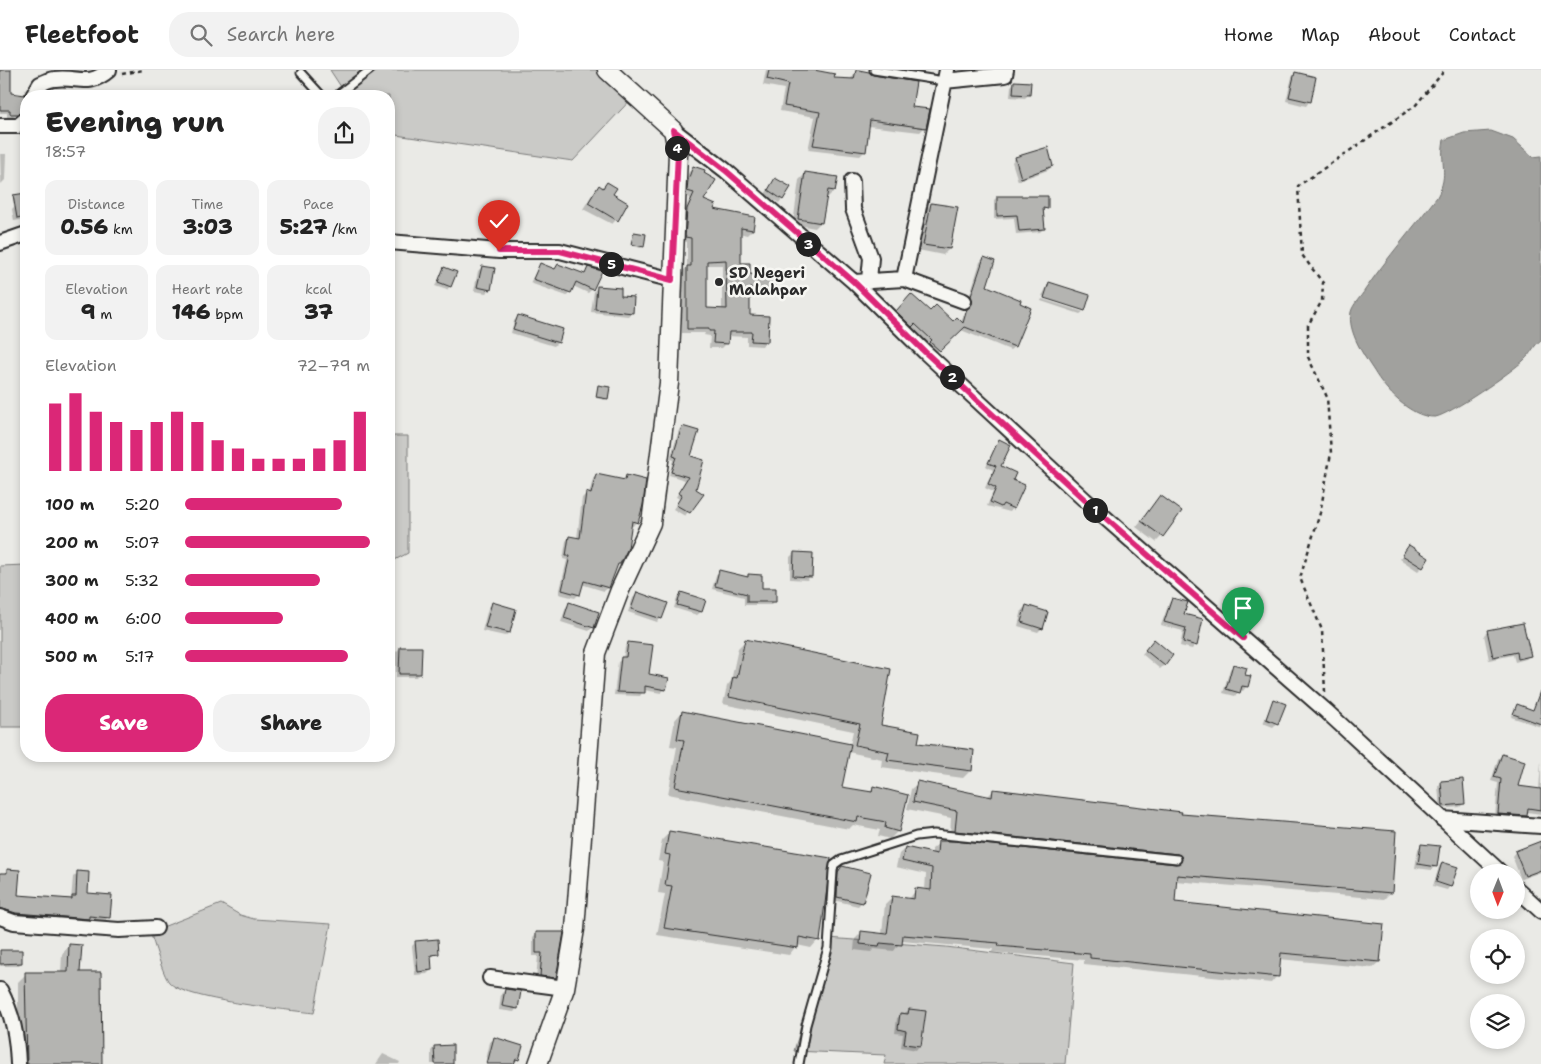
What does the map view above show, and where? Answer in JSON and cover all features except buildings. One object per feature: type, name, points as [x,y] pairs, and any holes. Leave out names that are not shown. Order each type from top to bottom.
[{"type":"street","points":[[36,90],[40,84],[56,78],[86,82],[101,77],[108,70]]},
{"type":"street","points":[[607,70],[673,130],[725,170],[854,282],[925,352],[1091,506],[1326,711],[1491,864]]},
{"type":"street","points":[[904,279],[946,76],[1005,75],[1006,70]]},
{"type":"street","points":[[0,126],[18,126],[20,124]]},
{"type":"street","points":[[538,1064],[564,988],[576,929],[596,653],[620,590],[651,523],[669,383],[678,152],[673,130]]},
{"type":"street","points":[[852,181],[853,209],[871,258],[870,280]]},
{"type":"street","points":[[0,243],[20,236]]},
{"type":"street","points":[[395,242],[499,251],[560,251],[672,280]]},
{"type":"street","points":[[854,282],[904,279],[964,300]]},
{"type":"street","points":[[1442,819],[1541,826]]},
{"type":"street","points":[[1525,896],[1541,911]]},
{"type":"street","points":[[0,917],[14,922],[119,930],[156,928]]},
{"type":"street","points":[[490,978],[564,988]]},
{"type":"street","points":[[0,990],[10,1008],[18,1037],[18,1064]]},
{"type":"lane","points":[[344,90],[370,70]]},
{"type":"lane","points":[[874,70],[946,76]]},
{"type":"lane","points":[[301,73],[317,90]]},
{"type":"lane","points":[[798,1064],[806,1025],[828,948],[834,865],[841,860],[916,836],[934,834],[1177,859]]},
{"type":"path","points":[[1326,711],[1322,630],[1300,578],[1320,513],[1331,452],[1328,397],[1308,357],[1308,325],[1322,301],[1323,283],[1302,255],[1298,186],[1415,106],[1445,70]]},
{"type":"shaded area","points":[[330,70],[610,70],[636,94],[573,161],[395,135],[395,90],[343,90]]},
{"type":"shaded area","points":[[1491,131],[1513,139],[1533,157],[1541,156],[1541,340],[1518,366],[1494,383],[1442,415],[1435,417],[1426,416],[1417,413],[1400,402],[1379,378],[1361,351],[1354,335],[1351,327],[1351,312],[1355,303],[1382,266],[1437,197],[1444,174],[1444,140],[1464,133]]},
{"type":"shaded area","points":[[395,436],[408,436],[408,553],[395,560]]},
{"type":"shaded area","points":[[20,565],[20,727],[0,727],[0,566]]},
{"type":"shaded area","points":[[221,904],[240,915],[254,919],[331,924],[314,1013],[214,999],[178,988],[169,982],[161,966],[150,932]]},
{"type":"shaded area","points":[[828,938],[946,947],[1074,963],[1065,1064],[884,1064],[886,1055],[794,1051]]},
{"type":"place","name":"SD Negeri Malahpar","points":[[719,282]]},
{"type":"route","points":[[499,251],[560,251],[672,280],[678,152],[673,130],[725,170],[783,223],[854,282],[925,352],[1111,524],[1243,638]]}]
